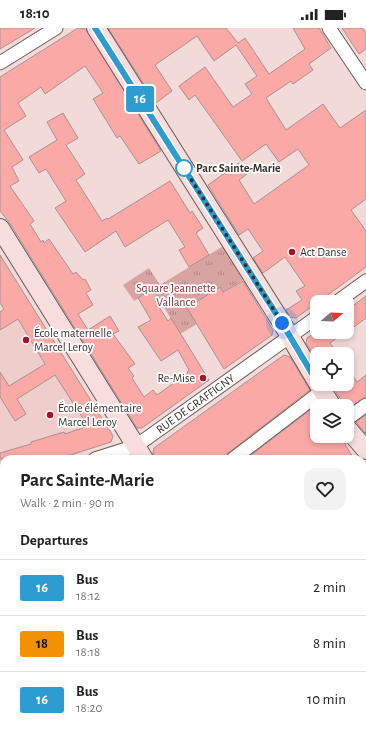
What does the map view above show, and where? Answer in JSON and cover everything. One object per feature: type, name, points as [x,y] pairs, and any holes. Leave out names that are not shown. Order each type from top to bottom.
[{"type":"street","points":[[0,63],[56,28]]},
{"type":"street","points":[[96,28],[310,371]]},
{"type":"street","points":[[329,28],[366,83]]},
{"type":"street","points":[[0,228],[140,452]]},
{"type":"street","points":[[347,295],[366,281]]},
{"type":"street","name":"RUE DE GRAFFIGNY","points":[[120,455],[140,452],[310,322]]},
{"type":"street","points":[[238,455],[313,391]]},
{"type":"street","points":[[354,414],[366,405]]},
{"type":"street","points":[[354,436],[366,450]]},
{"type":"shaded area","name":"École élémentaire Marcel Leroy","points":[[25,296],[113,436],[68,455],[0,455],[0,312]]},
{"type":"green space","name":"Square Jeannette Vallance","points":[[223,246],[243,280],[223,292],[220,287],[197,324],[180,334],[153,289],[134,301],[123,285],[149,268],[160,285]]},
{"type":"building","points":[[0,28],[35,28],[0,49]]},
{"type":"building","points":[[78,28],[86,29],[161,151],[139,164],[120,136],[117,138],[93,99],[103,93],[85,66],[45,94],[41,87],[18,103],[26,116],[4,130],[23,160],[12,167],[19,181],[10,186],[34,221],[30,224],[41,242],[43,240],[44,243],[49,239],[73,274],[76,272],[83,280],[85,279],[91,290],[86,293],[93,305],[78,314],[88,330],[110,316],[119,331],[113,334],[135,364],[128,368],[134,376],[132,378],[144,397],[153,390],[157,395],[188,373],[187,372],[189,370],[178,350],[161,361],[138,327],[151,320],[138,298],[152,289],[159,299],[155,301],[168,321],[171,318],[209,380],[142,428],[137,428],[9,222],[0,211],[0,77]]},
{"type":"building","points":[[108,28],[226,28],[238,43],[245,38],[269,74],[305,49],[293,28],[319,28],[331,48],[309,64],[313,70],[293,84],[291,81],[266,98],[286,130],[323,104],[340,128],[366,110],[366,199],[351,210],[366,231],[366,267],[328,295],[310,295],[310,308],[296,318],[290,317],[286,310],[302,300],[296,291],[305,286],[285,257],[263,273],[253,258],[263,251],[248,229],[239,235],[208,185],[239,163],[247,174],[239,180],[254,204],[309,165],[298,149],[279,162],[266,144],[242,161],[195,95],[189,100],[179,86],[205,67],[233,107],[252,94],[245,84],[257,76],[236,45],[214,61],[197,36],[155,65],[172,91],[156,103]]},
{"type":"building","points":[[342,28],[362,28],[366,33],[366,49],[359,54]]},
{"type":"building","points":[[63,113],[78,138],[66,145],[85,174],[76,180],[102,221],[107,218],[108,219],[170,181],[190,213],[192,211],[203,228],[196,233],[209,255],[189,267],[179,250],[185,247],[168,220],[125,247],[116,231],[85,252],[55,208],[66,201],[46,169],[39,173],[29,157],[57,140],[47,122]]},
{"type":"building","points":[[0,255],[113,436],[111,442],[70,455],[0,455],[0,453],[31,444],[31,442],[64,432],[65,434],[88,426],[55,375],[17,399],[26,414],[15,421],[0,397],[0,372],[9,386],[45,364],[18,319],[0,330],[0,312],[4,309],[0,303]]},
{"type":"building","points":[[243,281],[273,330],[272,335],[224,369],[187,308],[220,287],[223,292]]},
{"type":"building","points":[[366,296],[366,318],[354,327],[354,305]]},
{"type":"building","points":[[310,336],[310,339],[335,339],[330,343],[333,347],[310,347],[310,349],[306,343],[307,338]]},
{"type":"building","points":[[284,355],[290,357],[310,390],[227,455],[154,455],[154,448]]},
{"type":"building","points":[[366,375],[366,397],[354,405],[354,399],[341,399],[335,391],[354,391],[354,378],[357,382]]},
{"type":"building","points":[[310,410],[310,443],[344,443],[352,455],[251,455]]},
{"type":"building","points":[[366,415],[366,434],[356,422]]},
{"type":"bus line","name":"16","points":[[95,28],[282,323],[310,370]]},
{"type":"place","name":"Parc Sainte-Marie","points":[[184,168]]},
{"type":"place","name":"Act Danse","points":[[292,252]]},
{"type":"place","name":"École maternelle Marcel Leroy","points":[[26,340]]},
{"type":"place","name":"Re-Mise","points":[[203,378]]},
{"type":"place","name":"École élémentaire Marcel Leroy","points":[[50,415]]},
{"type":"route","points":[[184,168],[282,323]]}]
